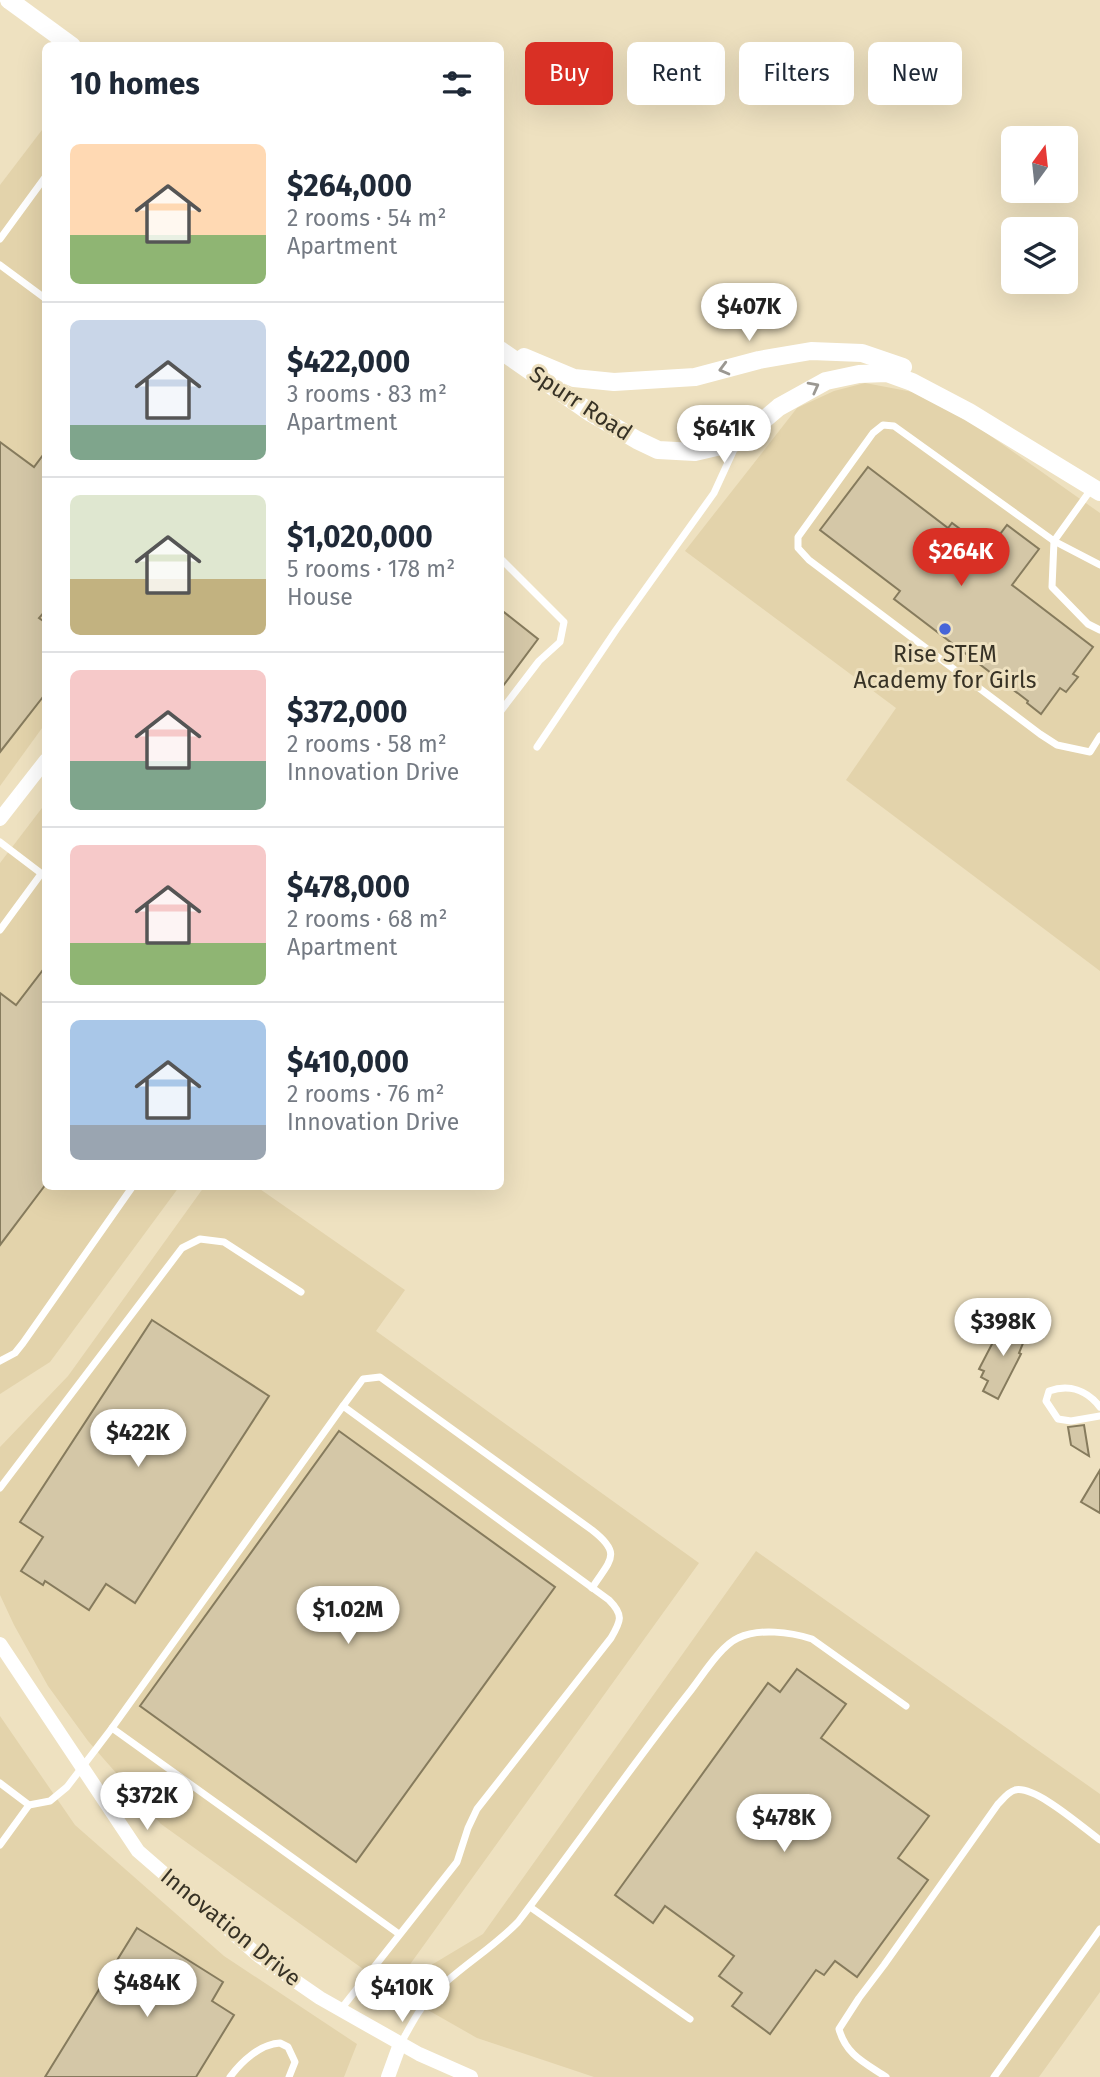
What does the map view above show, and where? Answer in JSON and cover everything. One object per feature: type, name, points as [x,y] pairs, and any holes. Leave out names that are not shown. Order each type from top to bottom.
[{"type":"street","points":[[9,0],[67,42]]},
{"type":"street","name":"Spurr Road","points":[[504,350],[574,378],[614,382],[695,377],[759,360],[811,351],[862,354],[915,371],[970,412]]},
{"type":"street","name":"Spurr Road","points":[[504,351],[591,412],[658,450],[695,452],[738,442],[779,407],[826,381],[859,374],[887,373],[912,382],[970,412],[1096,490]]},
{"type":"street","points":[[0,819],[42,765]]},
{"type":"street","name":"Innovation Drive","points":[[0,1644],[138,1851],[259,1956],[341,2010],[400,2044],[471,2077]]},
{"type":"street","points":[[388,2077],[400,2044]]},
{"type":"lane","points":[[0,239],[42,181]]},
{"type":"lane","points":[[0,265],[42,296]]},
{"type":"lane","points":[[1099,741],[1090,752],[1057,745],[809,560],[798,548],[798,537],[873,433],[883,425],[894,426],[1054,541],[1100,565]]},
{"type":"lane","points":[[537,747],[709,500],[738,442]]},
{"type":"lane","points":[[1096,490],[1054,541],[1052,587],[1088,624],[1100,630]]},
{"type":"lane","points":[[504,562],[564,622],[560,642],[539,661],[504,707]]},
{"type":"lane","points":[[0,842],[42,874]]},
{"type":"lane","points":[[0,930],[42,876]]},
{"type":"lane","points":[[0,1361],[15,1353],[23,1343],[130,1190]]},
{"type":"lane","points":[[0,1488],[182,1248],[200,1239],[224,1242],[301,1292]]},
{"type":"lane","points":[[0,1845],[29,1805],[50,1801],[67,1787],[363,1379],[380,1377],[608,1544],[612,1552],[610,1560],[592,1588]]},
{"type":"lane","points":[[1100,1407],[1077,1389],[1060,1387],[1049,1391],[1046,1401],[1058,1419],[1072,1421],[1100,1416]]},
{"type":"lane","points":[[341,2010],[457,1862],[477,1809],[618,1626],[620,1619],[618,1609],[592,1588],[343,1406]]},
{"type":"lane","points":[[400,2044],[420,2009],[434,1993],[456,1973],[499,1942],[530,1907],[665,1723],[722,1651],[738,1638],[777,1632],[812,1639],[906,1706]]},
{"type":"lane","points":[[111,1728],[399,1934]]},
{"type":"lane","points":[[0,1783],[29,1805]]},
{"type":"lane","points":[[886,2077],[850,2052],[843,2044],[839,2029],[998,1804],[1012,1791],[1024,1789],[1037,1795],[1100,1840]]},
{"type":"lane","points":[[530,1907],[690,2019]]},
{"type":"lane","points":[[994,2077],[1100,1929]]},
{"type":"lane","points":[[230,2077],[237,2067],[259,2049],[280,2043],[288,2047],[295,2062],[289,2077]]},
{"type":"shaded area","points":[[42,130],[42,728],[0,786],[0,185]]},
{"type":"shaded area","name":"Rise STEM Academy for Girls","points":[[865,383],[934,396],[1100,513],[1100,971],[846,780],[896,708],[685,551],[797,408],[834,391]]},
{"type":"shaded area","points":[[42,808],[42,1190],[177,1190],[50,1362],[0,1394],[0,863]]},
{"type":"shaded area","points":[[202,1190],[261,1190],[405,1290],[376,1331],[699,1563],[393,1988],[483,1934],[756,1551],[1100,1794],[1100,1992],[1039,2077],[594,2077],[477,2038],[391,1989],[161,1824],[88,1741],[48,1686],[14,1625],[0,1595],[0,1447],[68,1376]]},
{"type":"shaded area","points":[[0,1716],[75,1825],[224,1956],[357,2044],[344,2077],[0,2077]]},
{"type":"building","points":[[0,442],[34,467],[42,456],[42,615],[39,618],[42,620],[42,698],[0,752]]},
{"type":"building","points":[[868,467],[948,528],[952,523],[988,550],[1007,525],[1039,549],[1012,585],[1093,647],[1073,674],[1078,677],[1066,692],[1060,688],[1041,714],[1027,703],[1028,701],[894,599],[900,591],[820,530]]},
{"type":"building","points":[[504,612],[538,639],[504,685]]},
{"type":"building","points":[[42,971],[42,1189],[0,1245],[0,993],[16,1005]]},
{"type":"building","points":[[1005,1319],[1028,1331],[1019,1353],[1021,1354],[998,1399],[983,1391],[988,1381],[981,1377],[984,1371],[979,1369]]},
{"type":"building","points":[[152,1320],[269,1396],[135,1603],[106,1584],[89,1610],[45,1581],[43,1585],[21,1571],[43,1537],[20,1522]]},
{"type":"building","points":[[1084,1425],[1089,1456],[1071,1445],[1068,1427]]},
{"type":"building","points":[[339,1431],[555,1587],[356,1862],[140,1706]]},
{"type":"building","points":[[1100,1470],[1100,1513],[1081,1502]]},
{"type":"building","points":[[797,1669],[846,1704],[821,1738],[929,1816],[898,1858],[928,1880],[857,1977],[835,1961],[824,1975],[816,1970],[770,2034],[732,2006],[742,1993],[719,1976],[734,1956],[665,1906],[653,1923],[615,1895],[768,1683],[780,1692]]},
{"type":"building","points":[[137,1928],[223,1982],[212,2001],[234,2015],[196,2077],[45,2077]]},
{"type":"place","name":"Rise STEM Academy for Girls","points":[[945,629]]}]
